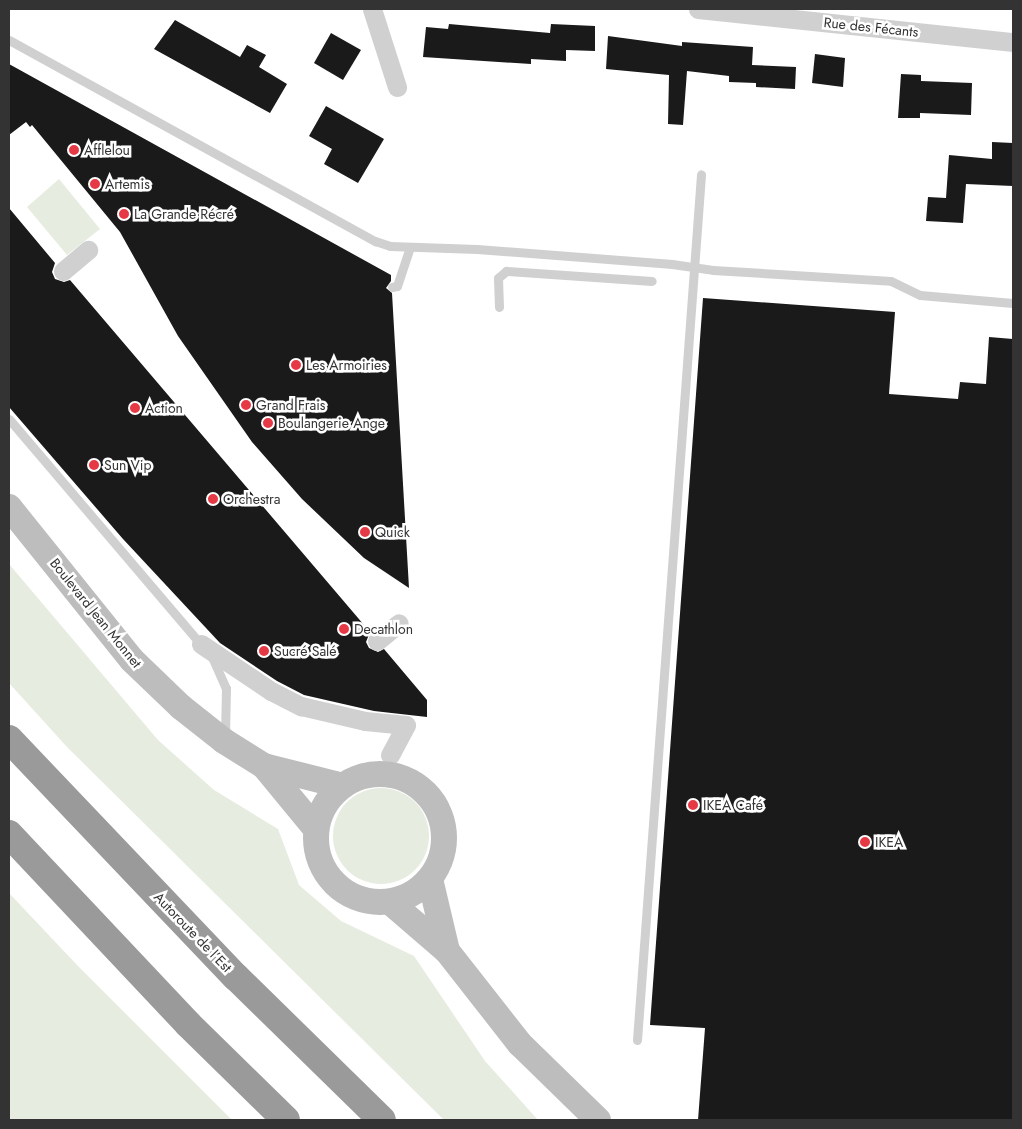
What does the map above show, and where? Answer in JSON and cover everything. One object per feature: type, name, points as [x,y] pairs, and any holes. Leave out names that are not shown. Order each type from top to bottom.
[{"type":"highway","name":"Autoroute de l’Est","points":[[9,738],[236,977],[382,1120]]},
{"type":"highway","points":[[9,834],[188,1024],[286,1120]]},
{"type":"street","points":[[372,9],[397,86]]},
{"type":"street","name":"Rue des Fécants","points":[[698,9],[1013,42]]},
{"type":"street","points":[[63,271],[83,249]]},
{"type":"street","name":"Boulevard Jean Monnet","points":[[9,507],[132,660],[181,707],[224,742],[264,766],[343,786]]},
{"type":"street","points":[[378,641],[398,629]]},
{"type":"street","points":[[201,644],[271,691],[302,706],[365,722],[406,725],[390,754]]},
{"type":"street","name":"Boulevard Jean Monnet","points":[[264,766],[316,830]]},
{"type":"street","points":[[384,774],[406,780],[421,788],[432,801],[441,820],[444,841],[440,861],[430,879],[419,890],[390,902],[364,900],[335,884],[323,868],[317,849],[316,830],[330,798],[343,786],[363,776],[384,774]]},
{"type":"street","points":[[430,879],[447,951]]},
{"type":"street","points":[[390,902],[447,951],[520,1044],[598,1120]]},
{"type":"lane","points":[[9,40],[375,241],[410,247],[487,250],[693,266],[713,270],[891,281],[920,295],[1013,303]]},
{"type":"lane","points":[[637,1040],[700,174]]},
{"type":"lane","points":[[392,287],[397,286],[410,247]]},
{"type":"lane","points":[[499,307],[498,278],[506,270],[652,281]]},
{"type":"lane","points":[[9,419],[214,660],[226,688],[224,742]]},
{"type":"shaded area","points":[[59,179],[100,229],[67,255],[27,207]]},
{"type":"shaded area","points":[[9,564],[158,740],[214,790],[278,829],[299,885],[341,921],[414,956],[485,1061],[538,1120],[444,1120],[67,747],[9,683]]},
{"type":"shaded area","points":[[381,788],[399,792],[415,802],[425,818],[429,836],[425,854],[415,870],[399,880],[381,884],[363,880],[347,870],[337,854],[333,836],[337,818],[347,802],[363,792]]},
{"type":"shaded area","points":[[9,893],[77,965],[232,1120],[9,1120]]},
{"type":"building","points":[[175,20],[240,57],[247,45],[266,55],[259,67],[287,84],[270,113],[154,49]]},
{"type":"building","points":[[449,24],[550,33],[551,24],[595,26],[595,51],[566,50],[566,61],[531,59],[531,64],[423,57],[426,27],[448,29]]},
{"type":"building","points":[[331,33],[361,50],[343,80],[314,63]]},
{"type":"building","points":[[608,36],[682,46],[682,42],[753,47],[752,65],[796,67],[795,89],[756,87],[756,83],[729,82],[729,76],[687,71],[683,125],[668,124],[669,75],[606,69]]},
{"type":"building","points":[[815,54],[845,58],[843,87],[812,83]]},
{"type":"building","name":"Les Armoiries","points":[[9,64],[391,275],[391,281],[386,288],[392,293],[409,588],[364,558],[302,499],[252,442],[178,336],[120,232],[32,125],[30,127],[26,122],[9,135]]},
{"type":"building","points":[[901,74],[921,75],[921,81],[972,83],[971,115],[920,113],[920,118],[898,118]]},
{"type":"building","points":[[326,106],[384,139],[358,183],[324,164],[332,149],[309,136]]},
{"type":"building","points":[[992,142],[1013,143],[1013,186],[966,184],[963,223],[926,221],[928,197],[946,198],[949,155],[992,159]]},
{"type":"building","points":[[9,208],[55,263],[52,272],[55,279],[64,282],[70,280],[370,632],[366,642],[369,648],[378,652],[384,649],[427,700],[427,717],[374,711],[304,695],[277,681],[220,643],[123,539],[9,407]]},
{"type":"building","name":"IKEA","points":[[703,298],[895,312],[889,394],[958,399],[960,382],[986,384],[989,337],[1013,339],[1013,1120],[698,1120],[705,1028],[650,1025]]},
{"type":"place","name":"Afflelou","points":[[74,150]]},
{"type":"place","name":"Artemis","points":[[95,184]]},
{"type":"place","name":"La Grande Récré","points":[[124,214]]},
{"type":"place","name":"Les Armoiries","points":[[296,365]]},
{"type":"place","name":"Grand Frais","points":[[246,405]]},
{"type":"place","name":"Action","points":[[135,408]]},
{"type":"place","name":"Boulangerie Ange","points":[[268,423]]},
{"type":"place","name":"Sun Vip","points":[[94,465]]},
{"type":"place","name":"Orchestra","points":[[213,499]]},
{"type":"place","name":"Quick","points":[[365,532]]},
{"type":"place","name":"Decathlon","points":[[344,629]]},
{"type":"place","name":"Sucré Salé","points":[[264,651]]},
{"type":"place","name":"IKEA Café","points":[[693,805]]},
{"type":"place","name":"IKEA","points":[[865,842]]}]
